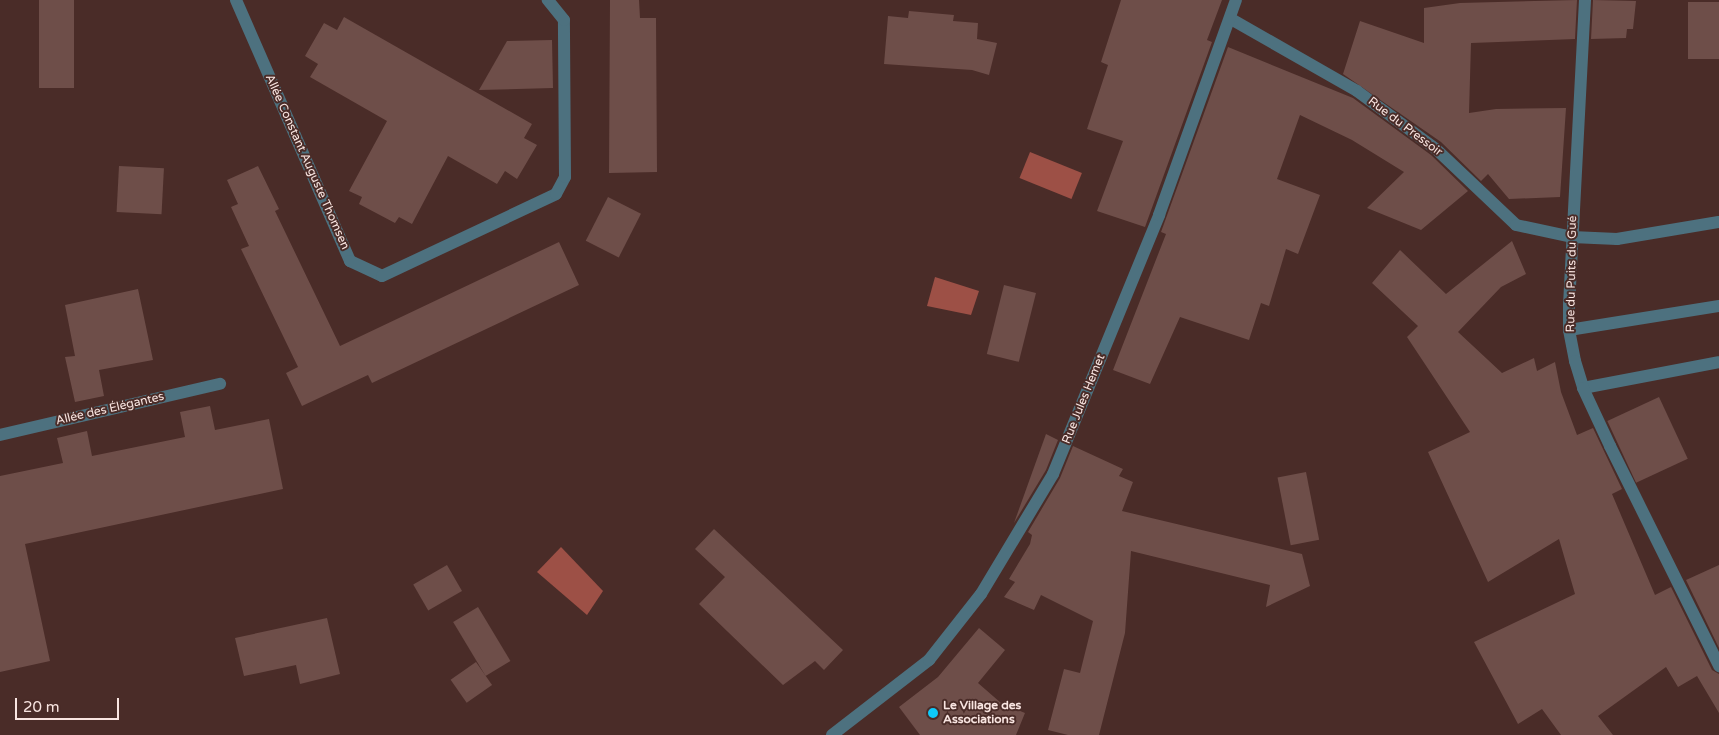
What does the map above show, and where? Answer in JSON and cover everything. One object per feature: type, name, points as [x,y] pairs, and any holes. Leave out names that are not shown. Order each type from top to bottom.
[{"type":"street","name":"Allée Constant Auguste Thomsen","points":[[236,0],[350,261],[382,276],[556,194],[566,177],[564,20],[548,0]]},
{"type":"street","name":"Rue Jules Hemet","points":[[832,735],[929,660],[981,594],[1053,474],[1159,215],[1231,19],[1236,0]]},
{"type":"street","name":"Rue du Puits du Gué","points":[[1585,0],[1572,237],[1569,330],[1583,388],[1719,666]]},
{"type":"street","name":"Rue du Pressoir","points":[[1231,19],[1357,91],[1436,149],[1516,225],[1572,237],[1618,239],[1719,222]]},
{"type":"street","points":[[1569,330],[1719,306]]},
{"type":"street","points":[[1583,388],[1719,362]]},
{"type":"street","name":"Allée des Élégantes","points":[[0,435],[220,384]]},
{"type":"shaded area","points":[[1030,152],[1082,173],[1071,199],[1020,178]]},
{"type":"shaded area","points":[[935,277],[979,291],[971,315],[927,306]]},
{"type":"shaded area","points":[[561,547],[603,591],[587,615],[537,572]]},
{"type":"building","points":[[39,0],[74,0],[74,88],[39,88]]},
{"type":"building","points":[[610,0],[639,0],[640,18],[656,18],[657,172],[609,173]]},
{"type":"building","points":[[1121,0],[1222,0],[1207,40],[1212,42],[1145,227],[1097,211],[1123,141],[1087,129],[1108,65],[1101,62]]},
{"type":"building","points":[[1577,0],[1575,39],[1471,43],[1469,113],[1496,109],[1566,108],[1560,197],[1509,199],[1488,174],[1481,181],[1441,142],[1343,74],[1360,21],[1424,43],[1424,8],[1460,3]]},
{"type":"building","points":[[1593,0],[1636,1],[1633,29],[1627,29],[1626,38],[1591,39]]},
{"type":"building","points":[[1688,2],[1719,2],[1719,59],[1688,59]]},
{"type":"building","points":[[909,11],[954,15],[953,21],[978,23],[977,39],[997,43],[989,75],[972,70],[884,64],[888,16],[908,18]]},
{"type":"building","points":[[344,17],[532,124],[524,138],[537,145],[517,179],[505,171],[497,184],[448,156],[412,224],[399,217],[395,223],[359,204],[362,197],[349,191],[387,121],[310,77],[318,64],[305,56],[324,23],[337,30]]},
{"type":"building","points":[[552,40],[553,88],[479,90],[507,41]]},
{"type":"building","points":[[1228,47],[1353,98],[1431,155],[1468,191],[1421,230],[1367,208],[1404,172],[1352,140],[1300,115],[1277,179],[1320,195],[1298,254],[1286,249],[1269,306],[1261,303],[1249,340],[1180,317],[1150,384],[1113,370],[1166,234],[1161,232]]},
{"type":"building","points":[[119,166],[164,168],[162,214],[117,212]]},
{"type":"building","points":[[258,166],[279,209],[275,211],[340,346],[559,242],[579,285],[372,383],[368,375],[302,406],[286,373],[298,367],[241,249],[249,246],[231,207],[238,204],[227,180]]},
{"type":"building","points":[[608,197],[641,214],[619,257],[586,241]]},
{"type":"building","points":[[1512,241],[1526,274],[1501,287],[1458,332],[1502,373],[1534,358],[1537,371],[1555,362],[1561,392],[1577,435],[1593,428],[1622,489],[1612,494],[1655,595],[1671,587],[1712,670],[1719,674],[1719,713],[1697,676],[1678,687],[1666,667],[1598,716],[1613,735],[1561,735],[1542,709],[1518,724],[1474,642],[1575,594],[1559,539],[1488,582],[1428,452],[1470,432],[1407,337],[1418,326],[1372,283],[1400,250],[1446,294]]},
{"type":"building","points":[[1004,285],[1036,293],[1019,362],[987,354]]},
{"type":"building","points":[[138,289],[153,360],[99,370],[104,396],[75,402],[65,357],[75,356],[65,305]]},
{"type":"building","points":[[1659,397],[1688,459],[1636,483],[1607,421]]},
{"type":"building","points":[[210,406],[215,430],[269,419],[283,489],[25,544],[50,661],[0,672],[0,476],[63,463],[57,438],[87,431],[92,456],[185,437],[180,412]]},
{"type":"building","points":[[1046,434],[1058,440],[1046,470],[1014,523]]},
{"type":"building","points":[[1073,446],[1123,469],[1119,476],[1133,482],[1122,511],[1302,554],[1310,586],[1266,607],[1270,585],[1131,551],[1125,633],[1099,735],[1068,735],[1048,730],[1064,669],[1080,673],[1093,621],[1041,595],[1034,610],[1004,597],[1015,582],[1009,579],[1030,544],[1032,535],[1028,532],[1060,478]]},
{"type":"building","points":[[1306,472],[1319,540],[1291,545],[1278,478]]},
{"type":"building","points":[[714,529],[843,650],[824,670],[815,661],[783,685],[699,604],[725,577],[695,549]]},
{"type":"building","points":[[447,565],[462,591],[428,610],[413,584]]},
{"type":"building","points":[[1719,565],[1719,648],[1686,580]]},
{"type":"building","points":[[478,607],[510,661],[486,676],[453,622]]},
{"type":"building","points":[[327,618],[340,674],[300,684],[296,665],[244,676],[235,638]]},
{"type":"building","points":[[979,628],[1005,650],[978,683],[1001,703],[1025,713],[1016,735],[920,735],[899,707],[938,677]]},
{"type":"building","points":[[476,662],[492,685],[467,703],[451,680]]},
{"type":"place","name":"Le Village des Associations","points":[[933,713]]}]
